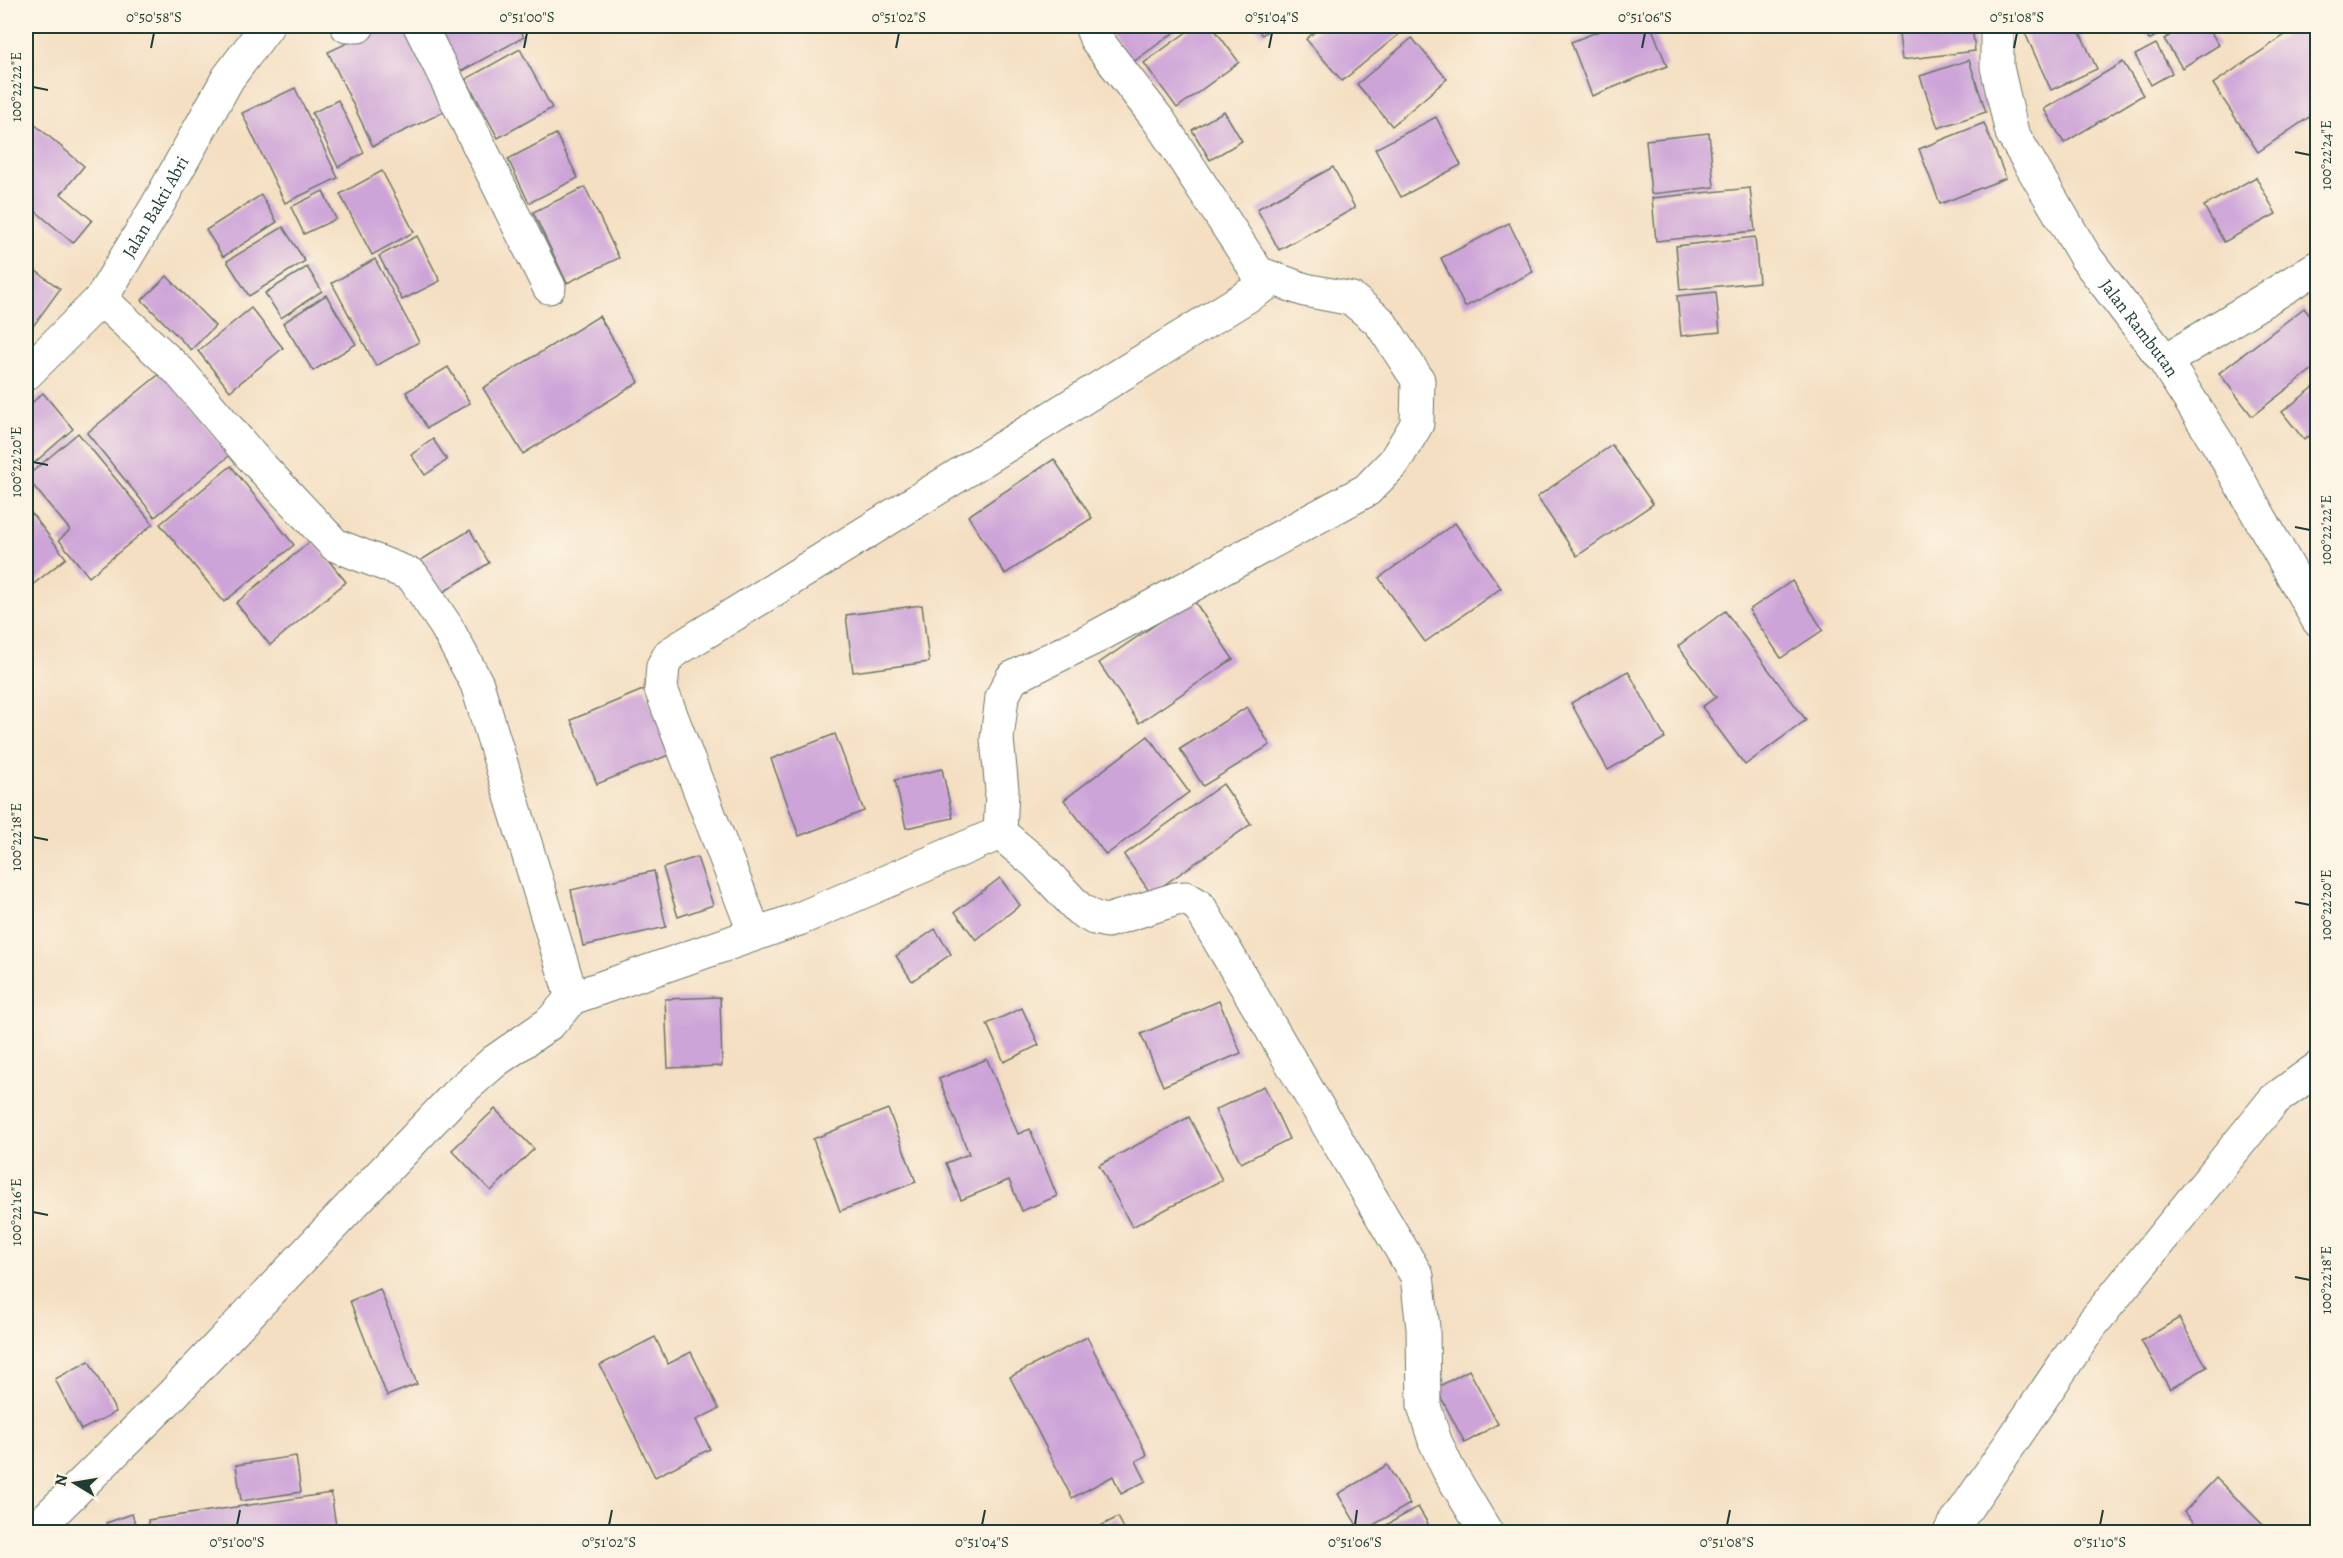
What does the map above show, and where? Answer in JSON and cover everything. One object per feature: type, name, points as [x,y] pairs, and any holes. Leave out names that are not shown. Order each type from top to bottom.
[{"type":"street","name":"Jalan Bakti Abri","points":[[26,374],[101,299],[157,206],[228,78],[267,26]]},
{"type":"street","points":[[347,26],[358,26]]},
{"type":"street","points":[[420,26],[549,286]]},
{"type":"street","points":[[1000,833],[1002,790],[997,739],[1002,697],[1012,678],[1107,632],[1367,490],[1394,462],[1417,424],[1418,380],[1380,322],[1352,300],[1305,290],[1258,273],[1160,122],[1096,39],[1091,26]]},
{"type":"street","name":"Jalan Rambutan","points":[[1997,26],[1997,67],[2012,133],[2086,258],[2165,361],[2220,447],[2318,620]]},
{"type":"street","points":[[2165,361],[2318,267]]},
{"type":"street","points":[[755,934],[661,689],[663,666],[670,654],[1275,279]]},
{"type":"street","points":[[101,299],[179,371],[251,456],[335,545],[412,575],[446,626],[477,684],[572,999]]},
{"type":"street","points":[[33,1533],[172,1395],[455,1096],[495,1061],[550,1023],[572,999],[798,919],[1000,833]]},
{"type":"street","points":[[1000,833],[1036,863],[1079,909],[1094,918],[1107,921],[1176,898],[1185,898],[1199,906],[1417,1276],[1423,1328],[1424,1406],[1435,1441],[1448,1468],[1486,1533]]},
{"type":"street","points":[[1950,1533],[2092,1324],[2274,1100],[2318,1068]]},
{"type":"building","points":[[384,26],[410,26],[450,109],[373,146],[328,52]]},
{"type":"building","points":[[430,26],[518,26],[524,37],[456,74]]},
{"type":"building","points":[[1106,26],[1183,26],[1133,62]]},
{"type":"building","points":[[1195,26],[1212,26],[1239,62],[1177,108],[1144,63]]},
{"type":"building","points":[[1255,26],[1274,26],[1262,35]]},
{"type":"building","points":[[1322,26],[1409,26],[1342,81],[1306,39]]},
{"type":"building","points":[[1612,26],[1651,26],[1667,66],[1592,96],[1571,42]]},
{"type":"building","points":[[1898,26],[1972,26],[1975,51],[1902,60]]},
{"type":"building","points":[[2036,26],[2077,26],[2097,69],[2051,90],[2024,31]]},
{"type":"building","points":[[2141,26],[2173,26],[2149,40]]},
{"type":"building","points":[[2185,26],[2207,26],[2219,45],[2182,68],[2164,39]]},
{"type":"building","points":[[2298,26],[2318,26],[2318,111],[2258,152],[2213,84]]},
{"type":"building","points":[[1412,38],[1447,79],[1392,126],[1357,84]]},
{"type":"building","points":[[2156,44],[2172,73],[2151,85],[2135,55]]},
{"type":"building","points":[[520,49],[552,108],[498,138],[466,79]]},
{"type":"building","points":[[1969,60],[1986,112],[1938,128],[1920,76]]},
{"type":"building","points":[[2123,62],[2143,95],[2064,143],[2044,109]]},
{"type":"building","points":[[295,88],[338,178],[285,203],[242,113]]},
{"type":"building","points":[[338,100],[364,153],[338,167],[312,113]]},
{"type":"building","points":[[1224,111],[1242,141],[1210,160],[1192,130]]},
{"type":"building","points":[[26,117],[84,166],[61,194],[92,220],[73,243],[26,203]]},
{"type":"building","points":[[1436,117],[1461,165],[1401,197],[1375,149]]},
{"type":"building","points":[[1984,123],[2006,178],[1940,204],[1919,149]]},
{"type":"building","points":[[1709,133],[1714,187],[1651,194],[1646,140]]},
{"type":"building","points":[[556,134],[578,178],[529,203],[508,159]]},
{"type":"building","points":[[1333,167],[1355,208],[1279,250],[1257,209]]},
{"type":"building","points":[[382,171],[414,232],[372,255],[340,194]]},
{"type":"building","points":[[2256,177],[2276,214],[2224,242],[2204,206]]},
{"type":"building","points":[[585,187],[619,258],[567,283],[533,212]]},
{"type":"building","points":[[1750,188],[1755,231],[1656,241],[1652,198]]},
{"type":"building","points":[[323,191],[336,219],[304,234],[291,207]]},
{"type":"building","points":[[261,195],[277,222],[223,257],[206,230]]},
{"type":"building","points":[[1509,223],[1533,272],[1465,307],[1441,258]]},
{"type":"building","points":[[283,227],[305,261],[249,296],[227,261]]},
{"type":"building","points":[[417,236],[440,281],[402,300],[379,256]]},
{"type":"building","points":[[1755,237],[1759,282],[1680,290],[1676,246]]},
{"type":"building","points":[[375,259],[419,342],[376,366],[332,283]]},
{"type":"building","points":[[31,267],[60,289],[31,329],[26,325],[26,274]]},
{"type":"building","points":[[307,267],[322,291],[281,318],[265,293]]},
{"type":"building","points":[[167,276],[215,326],[191,350],[142,300]]},
{"type":"building","points":[[1716,292],[1720,332],[1681,336],[1677,296]]},
{"type":"building","points":[[326,295],[356,344],[313,371],[283,323]]},
{"type":"building","points":[[251,308],[283,348],[230,391],[198,351]]},
{"type":"building","points":[[2304,308],[2318,326],[2318,365],[2252,416],[2219,373]]},
{"type":"building","points":[[599,316],[639,382],[523,454],[483,388]]},
{"type":"building","points":[[448,367],[470,403],[427,428],[406,392]]},
{"type":"building","points":[[162,372],[229,456],[155,517],[87,433]]},
{"type":"building","points":[[2318,384],[2318,429],[2304,440],[2282,412]]},
{"type":"building","points":[[43,393],[73,429],[26,470],[26,408]]},
{"type":"building","points":[[78,433],[153,524],[89,577],[59,540],[70,530],[26,477]]},
{"type":"building","points":[[433,439],[447,460],[425,475],[411,455]]},
{"type":"building","points":[[1612,445],[1653,504],[1577,556],[1537,497]]},
{"type":"building","points":[[1054,459],[1092,518],[1005,574],[968,516]]},
{"type":"building","points":[[231,466],[294,545],[224,602],[160,524]]},
{"type":"building","points":[[26,506],[66,558],[26,590]]},
{"type":"building","points":[[1455,523],[1501,588],[1425,642],[1379,578]]},
{"type":"building","points":[[470,530],[489,563],[439,595],[418,562]]},
{"type":"building","points":[[312,540],[346,582],[270,645],[236,603]]},
{"type":"building","points":[[1792,581],[1823,630],[1781,658],[1749,610]]},
{"type":"building","points":[[1193,599],[1233,659],[1139,723],[1099,663]]},
{"type":"building","points":[[922,605],[929,662],[853,672],[846,615]]},
{"type":"building","points":[[1725,611],[1806,720],[1745,765],[1702,707],[1716,697],[1678,646]]},
{"type":"building","points":[[1628,671],[1665,738],[1608,770],[1571,703]]},
{"type":"building","points":[[645,689],[671,754],[597,784],[571,720]]},
{"type":"building","points":[[1247,707],[1270,745],[1203,786],[1180,749]]},
{"type":"building","points":[[835,734],[864,811],[799,836],[771,759]]},
{"type":"building","points":[[1148,736],[1189,792],[1106,855],[1064,800]]},
{"type":"building","points":[[942,769],[953,818],[906,828],[895,780]]},
{"type":"building","points":[[1223,784],[1251,824],[1151,894],[1124,855]]},
{"type":"building","points":[[697,857],[713,905],[678,917],[663,868]]},
{"type":"building","points":[[654,871],[666,927],[583,946],[571,890]]},
{"type":"building","points":[[1000,878],[1020,905],[976,940],[955,912]]},
{"type":"building","points":[[935,929],[951,954],[912,981],[896,956]]},
{"type":"building","points":[[720,997],[722,1066],[668,1068],[665,999]]},
{"type":"building","points":[[1219,1001],[1241,1053],[1163,1086],[1141,1034]]},
{"type":"building","points":[[1022,1008],[1039,1045],[1004,1062],[987,1024]]},
{"type":"building","points":[[987,1059],[1018,1134],[1030,1129],[1057,1196],[1022,1211],[1009,1180],[961,1200],[946,1163],[969,1154],[939,1079]]},
{"type":"building","points":[[1264,1086],[1289,1139],[1241,1163],[1215,1110]]},
{"type":"building","points":[[495,1109],[534,1149],[491,1191],[452,1150]]},
{"type":"building","points":[[888,1109],[916,1182],[840,1211],[813,1139]]},
{"type":"building","points":[[1189,1117],[1222,1180],[1132,1227],[1099,1165]]},
{"type":"building","points":[[380,1289],[417,1384],[387,1396],[350,1301]]},
{"type":"building","points":[[2179,1318],[2207,1367],[2170,1389],[2141,1341]]},
{"type":"building","points":[[655,1337],[668,1364],[691,1352],[719,1409],[696,1420],[710,1449],[655,1477],[600,1365]]},
{"type":"building","points":[[1087,1337],[1147,1455],[1136,1461],[1146,1481],[1121,1494],[1113,1476],[1072,1498],[1010,1377]]},
{"type":"building","points":[[89,1361],[116,1412],[81,1430],[55,1379]]},
{"type":"building","points":[[1469,1370],[1498,1424],[1465,1443],[1436,1388]]},
{"type":"building","points":[[296,1456],[301,1492],[241,1501],[236,1465]]},
{"type":"building","points":[[1387,1465],[1410,1504],[1361,1532],[1338,1494]]},
{"type":"building","points":[[2216,1478],[2267,1529],[2263,1532],[2204,1532],[2184,1512]]},
{"type":"building","points":[[331,1493],[336,1526],[294,1532],[150,1532],[148,1520]]},
{"type":"building","points":[[1418,1507],[1433,1532],[1374,1532]]},
{"type":"building","points":[[132,1514],[138,1532],[109,1532],[106,1523]]},
{"type":"building","points":[[1118,1517],[1126,1532],[1089,1532]]}]
